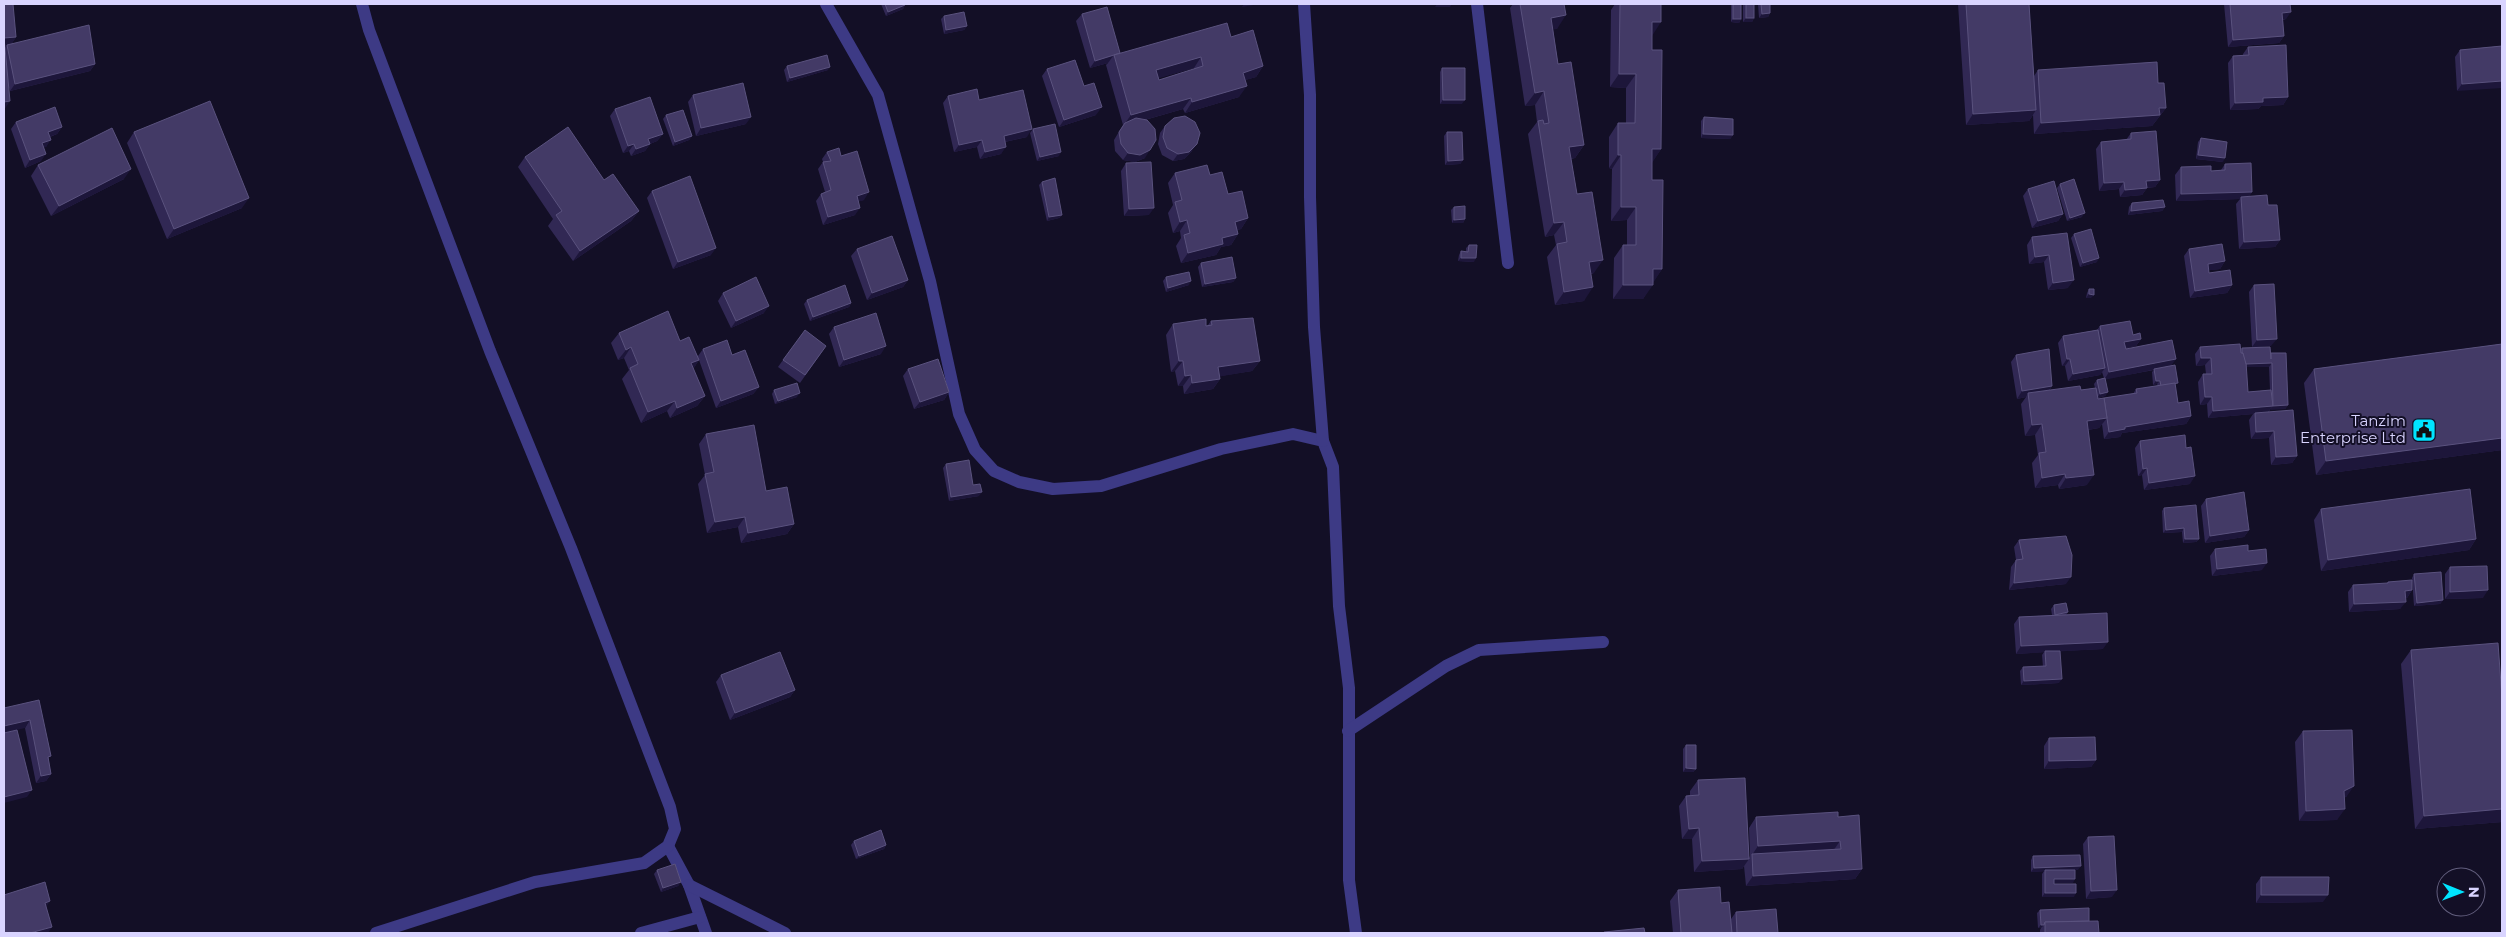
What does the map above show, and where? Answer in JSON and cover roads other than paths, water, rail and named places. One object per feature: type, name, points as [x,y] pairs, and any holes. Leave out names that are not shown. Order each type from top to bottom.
[{"type":"street","points":[[362,4],[369,30],[490,352],[571,548],[670,808],[676,829],[668,846],[644,863],[535,882],[376,933]]},
{"type":"street","points":[[826,4],[878,95],[930,281],[959,414],[975,450],[994,471],[1019,482],[1053,489],[1101,486],[1221,449],[1292,434],[1323,440]]},
{"type":"street","points":[[1304,4],[1310,95],[1310,196],[1314,327],[1323,440],[1333,467],[1339,606],[1349,688],[1349,880],[1356,933]]},
{"type":"street","points":[[1477,4],[1508,263]]},
{"type":"street","points":[[1348,731],[1446,666],[1479,650],[1603,642]]},
{"type":"street","points":[[668,846],[690,885],[706,933]]},
{"type":"street","points":[[690,885],[785,933]]},
{"type":"street","points":[[641,933],[700,917]]},
{"type":"place","name":"Tanzim Enterprise Ltd","points":[[2424,430]]}]
